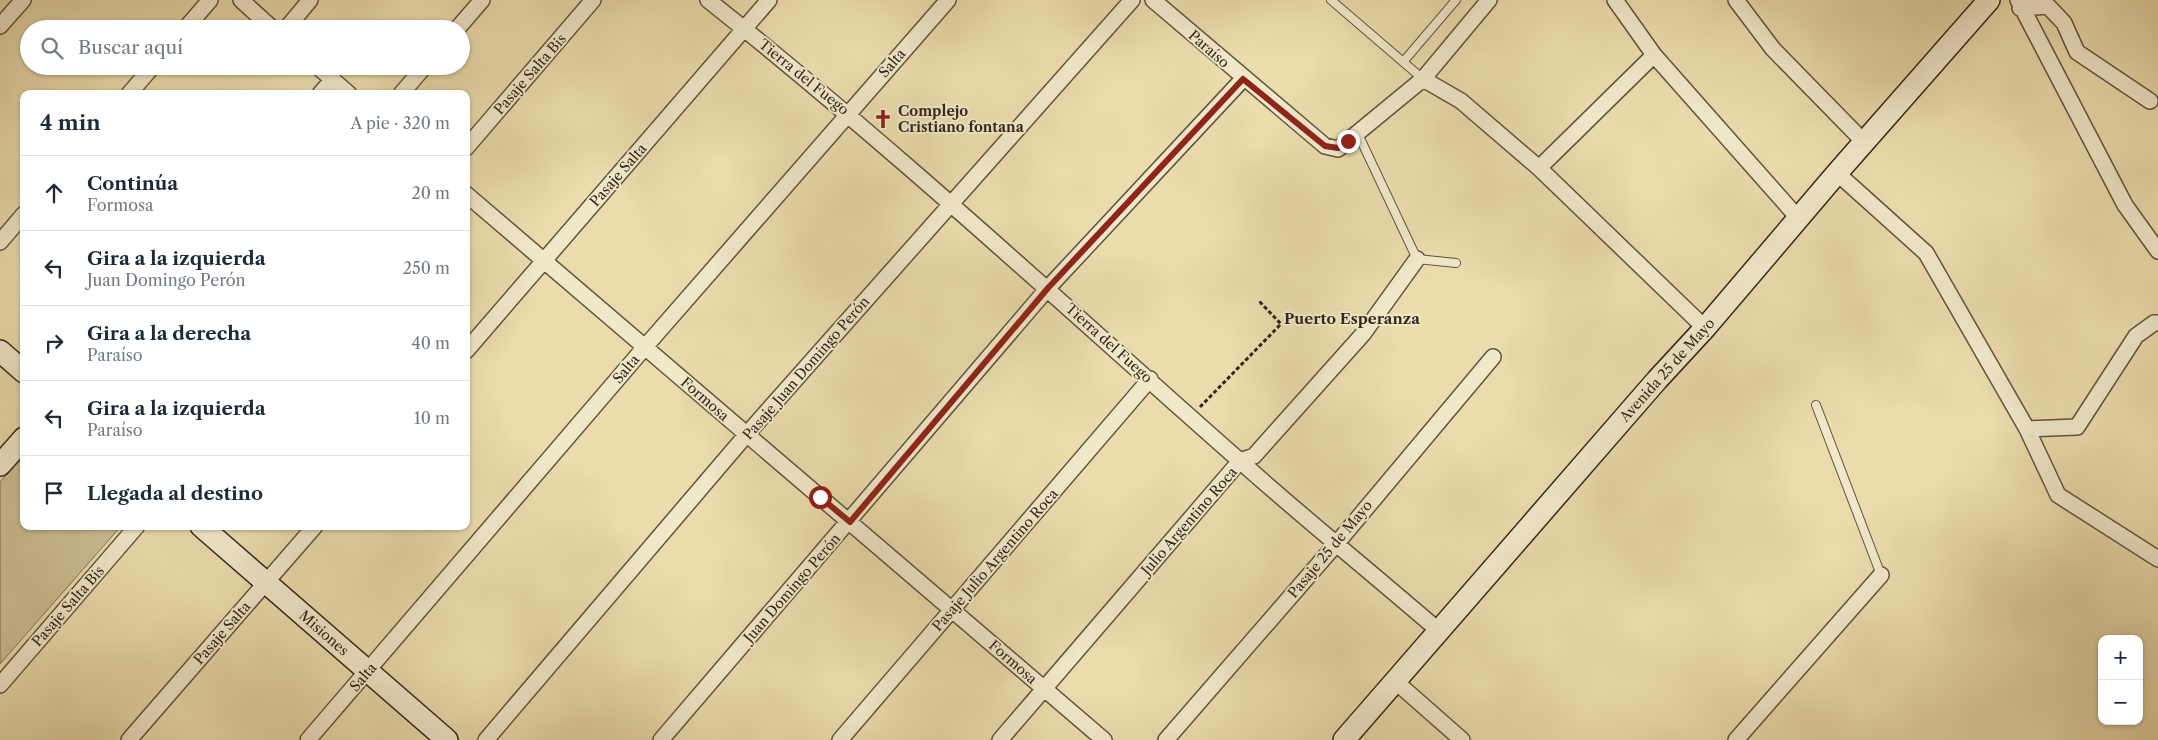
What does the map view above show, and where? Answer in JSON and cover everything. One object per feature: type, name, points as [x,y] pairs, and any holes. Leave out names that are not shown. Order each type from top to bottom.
[{"type":"street","points":[[0,26],[23,0]]},
{"type":"street","points":[[193,20],[210,0]]},
{"type":"street","points":[[241,0],[263,20]]},
{"type":"street","points":[[293,20],[310,0]]},
{"type":"street","points":[[465,20],[482,0]]},
{"type":"street","name":"Pasaje Salta Bis","points":[[470,143],[593,0]]},
{"type":"street","name":"Tierra del Fuego","points":[[708,0],[848,113],[1048,288],[1240,461],[1439,631]]},
{"type":"street","name":"Pasaje Salta","points":[[470,346],[769,0]]},
{"type":"street","name":"Salta","points":[[308,740],[645,347],[948,0]]},
{"type":"street","name":"Pasaje Juan Domingo Perón","points":[[486,740],[747,434],[1132,0]]},
{"type":"street","name":"Paraíso","points":[[1153,0],[1243,79],[1325,146],[1338,148],[1358,134]]},
{"type":"street","points":[[1615,0],[1654,55],[1799,219]]},
{"type":"street","points":[[1736,0],[1773,49],[1864,142]]},
{"type":"street","name":"Avenida 25 de Mayo","points":[[1344,740],[1657,380],[1705,328],[1988,0]]},
{"type":"street","points":[[1358,134],[1423,79],[1481,3]]},
{"type":"street","points":[[2019,4],[2048,6],[2064,22],[2077,52],[2150,101]]},
{"type":"street","points":[[2019,4],[2125,205],[2158,251]]},
{"type":"street","points":[[1538,168],[1654,55]]},
{"type":"street","points":[[132,90],[145,75]]},
{"type":"street","points":[[328,75],[345,90]]},
{"type":"street","points":[[404,90],[417,75]]},
{"type":"street","points":[[323,90],[333,79]]},
{"type":"street","name":"Juan Domingo Perón","points":[[661,740],[850,522],[1048,288],[1243,79]]},
{"type":"street","points":[[1423,79],[1461,101],[1538,168],[1705,328]]},
{"type":"street","points":[[1836,174],[1926,253],[2027,429],[2058,495],[2158,559]]},
{"type":"street","name":"Formosa","points":[[470,197],[1104,740]]},
{"type":"street","points":[[0,242],[20,219]]},
{"type":"street","name":"Julio Argentino Roca","points":[[1000,740],[1240,461],[1254,456],[1363,334],[1382,305],[1418,259]]},
{"type":"street","points":[[2027,429],[2076,428],[2136,336],[2158,323]]},
{"type":"street","points":[[0,351],[20,368]]},
{"type":"street","name":"Pasaje 25 de Mayo","points":[[1166,740],[1337,543],[1493,358]]},
{"type":"street","name":"Pasaje Julio Argentino Roca","points":[[840,740],[1150,379]]},
{"type":"street","points":[[0,465],[20,442]]},
{"type":"street","name":"Pasaje Salta Bis","points":[[0,686],[134,530]]},
{"type":"street","name":"Misiones","points":[[206,530],[447,740]]},
{"type":"street","name":"Pasaje Salta","points":[[129,740],[311,530]]},
{"type":"street","points":[[1736,740],[1881,575]]},
{"type":"street","points":[[1395,681],[1462,740]]},
{"type":"lane","points":[[1332,0],[1423,79]]},
{"type":"lane","points":[[1403,62],[1456,0]]},
{"type":"lane","points":[[1358,134],[1418,259],[1456,263]]},
{"type":"lane","points":[[1816,405],[1881,575]]},
{"type":"path","points":[[1191,416],[1282,324],[1259,300]]},
{"type":"shaded area","points":[[20,459],[20,530],[117,530],[0,664],[0,482]]},
{"type":"place","name":"Complejo Cristiano fontana","points":[[883,119]]},
{"type":"district","name":"Puerto Esperanza","points":[[1352,319]]},
{"type":"route","points":[[820,497],[850,522],[1048,288],[1243,79],[1325,146],[1338,148],[1348,141]]}]
